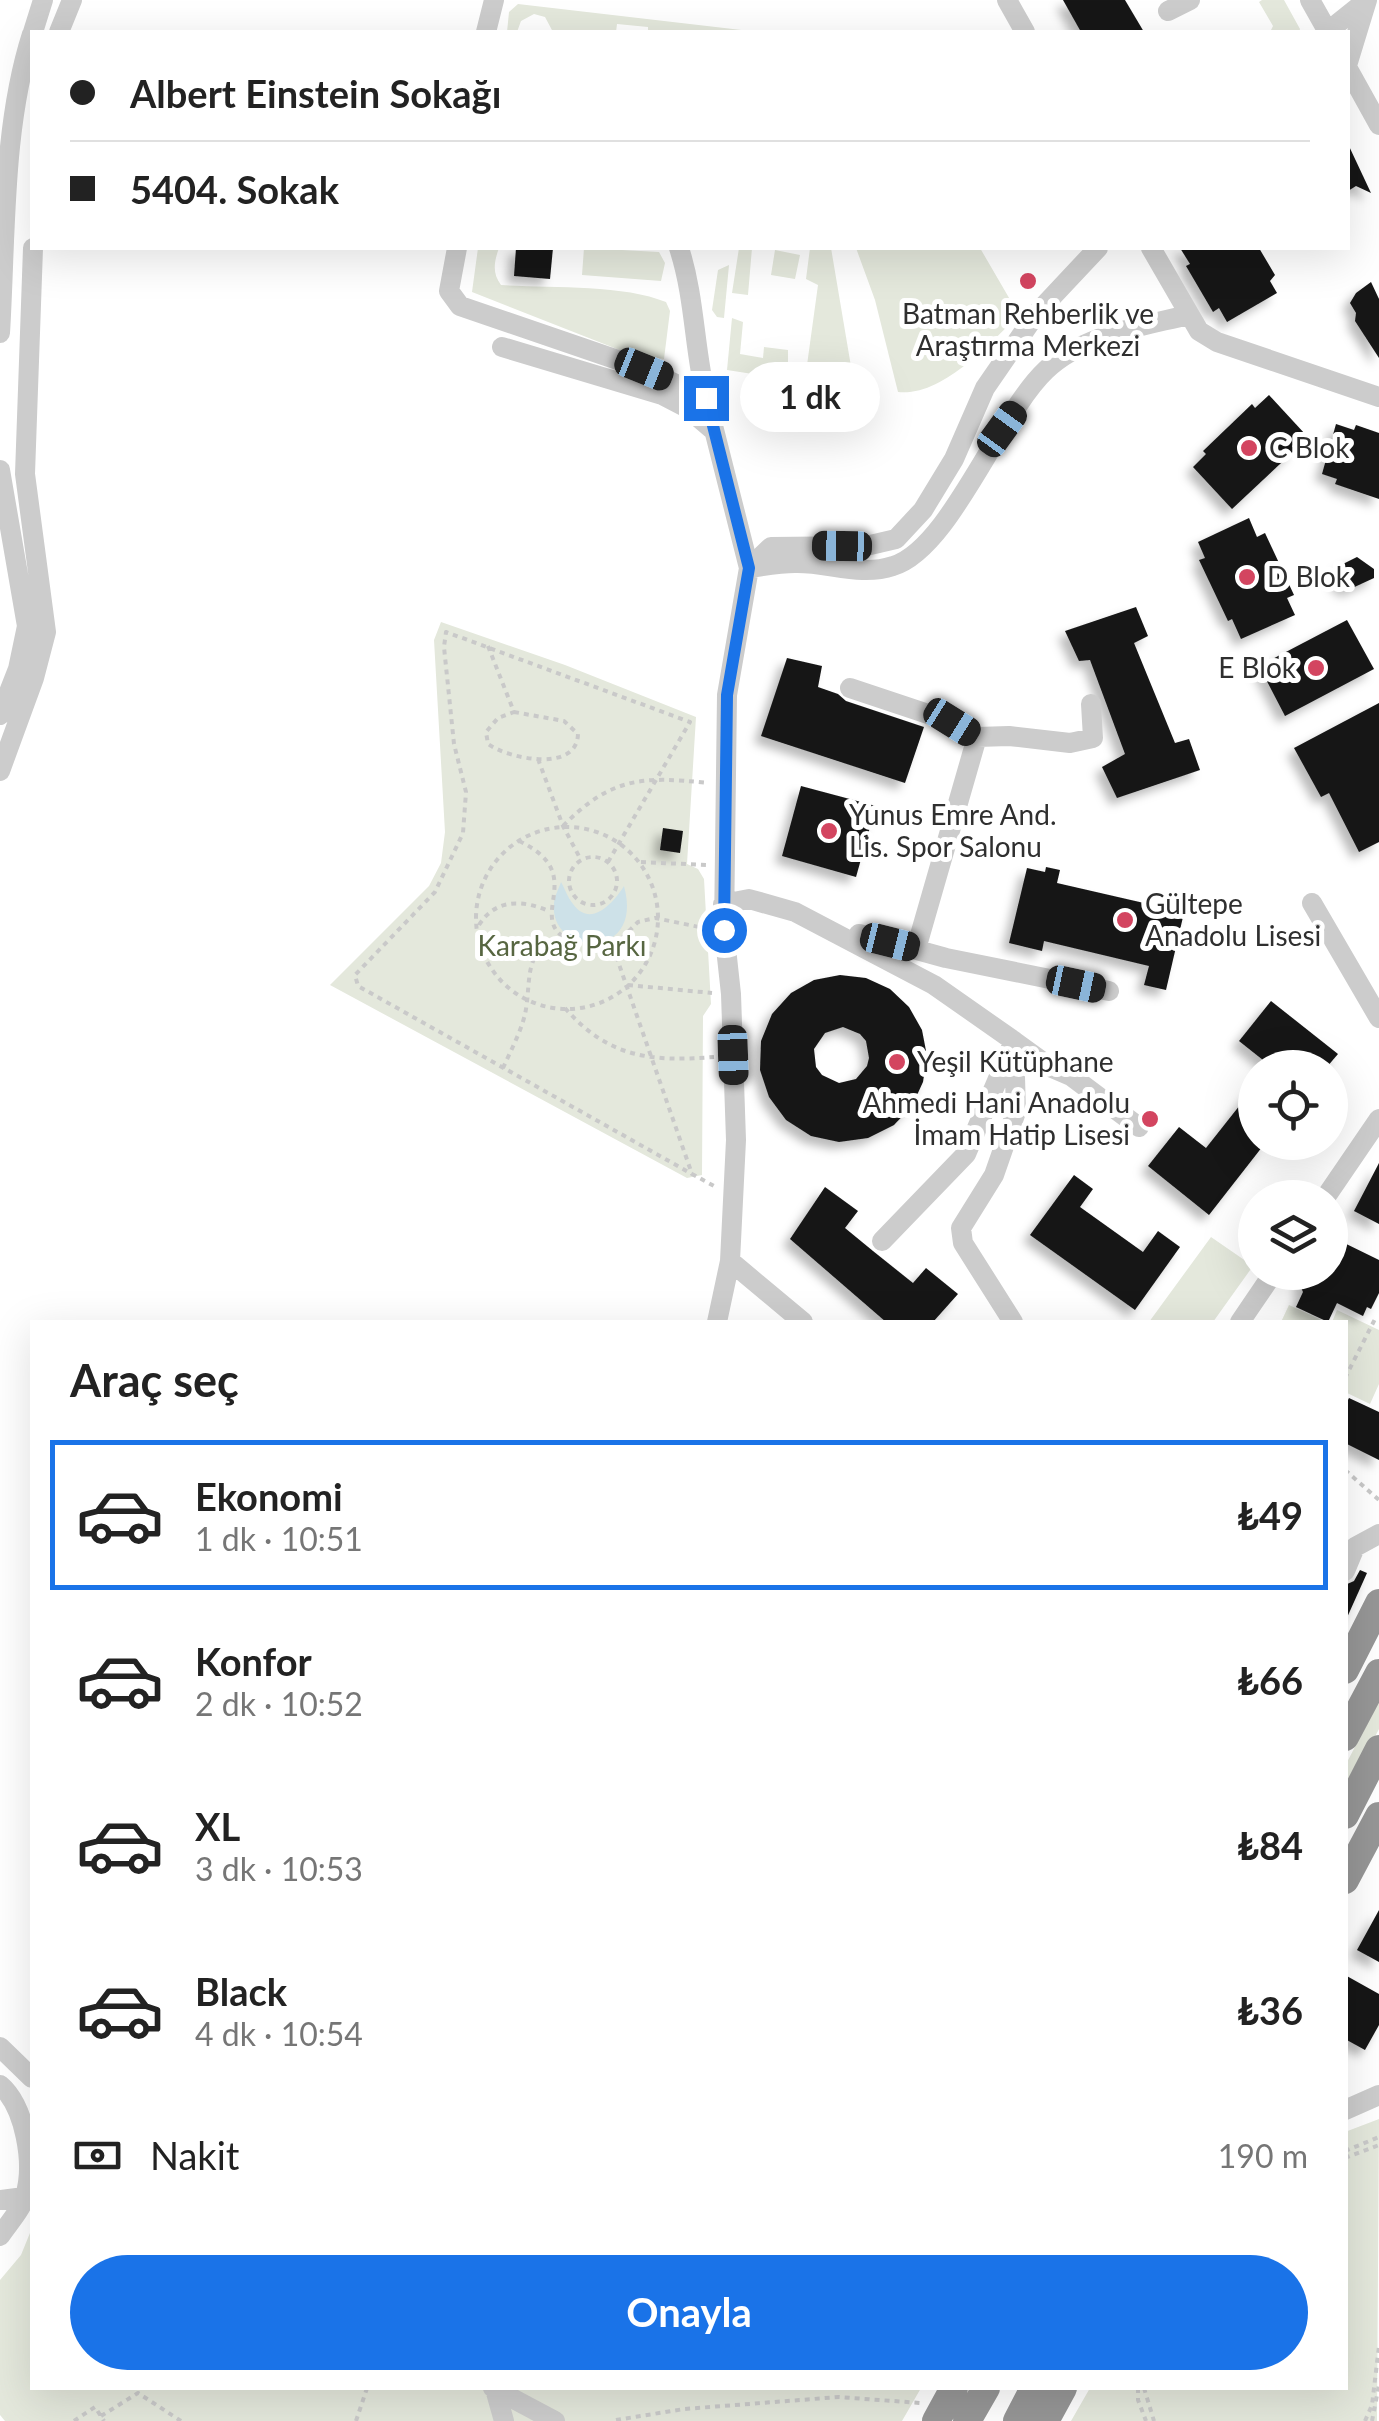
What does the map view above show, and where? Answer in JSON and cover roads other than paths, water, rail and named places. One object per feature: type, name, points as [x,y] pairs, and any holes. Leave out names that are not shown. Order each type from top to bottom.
[{"type":"highway","points":[[1348,1664],[1379,1602]]},
{"type":"highway","points":[[1348,1731],[1379,1673]]},
{"type":"highway","points":[[1348,1809],[1379,1749]]},
{"type":"highway","points":[[1348,1874],[1379,1816]]},
{"type":"highway","points":[[931,2412],[952,2390]]},
{"type":"highway","points":[[967,2421],[985,2390]]},
{"type":"highway","points":[[1017,2421],[1033,2390]]},
{"type":"highway","points":[[1045,2421],[1062,2390]]},
{"type":"street","points":[[34,30],[43,0]]},
{"type":"street","points":[[60,30],[72,0]]},
{"type":"street","points":[[486,30],[494,0]]},
{"type":"street","points":[[1007,0],[1024,30]]},
{"type":"street","points":[[1168,11],[1190,0]]},
{"type":"street","points":[[1310,0],[1326,30]]},
{"type":"street","points":[[1330,30],[1367,0]]},
{"type":"street","points":[[1350,55],[1367,0]]},
{"type":"street","points":[[0,333],[11,154],[22,66],[30,42]]},
{"type":"street","points":[[1350,73],[1379,125]]},
{"type":"street","points":[[0,771],[34,678],[46,632],[25,474],[33,250]]},
{"type":"street","points":[[457,250],[449,292],[460,306],[644,369],[706,398]]},
{"type":"street","points":[[679,250],[690,283],[698,365],[749,568],[727,695],[723,904],[731,994],[736,1140],[730,1261],[717,1320]]},
{"type":"street","points":[[749,568],[772,547],[866,546],[896,539],[924,510],[954,459],[984,388],[1036,314],[1096,250]]},
{"type":"street","points":[[1152,250],[1199,331],[1217,342],[1379,396]]},
{"type":"street","points":[[749,568],[796,563],[862,571],[893,566],[914,557],[952,512],[1002,429],[1046,370],[1077,348],[1106,336],[1188,315]]},
{"type":"street","points":[[502,347],[662,395],[687,408],[714,430]]},
{"type":"street","points":[[0,470],[27,626],[18,669],[0,715]]},
{"type":"street","points":[[850,688],[952,722],[977,738],[1009,736],[1070,744],[1093,738],[1091,704]]},
{"type":"street","points":[[916,949],[977,738]]},
{"type":"street","points":[[723,904],[749,899],[864,936],[1109,991]]},
{"type":"street","points":[[1312,903],[1379,1018]]},
{"type":"street","points":[[795,912],[934,985],[1050,1066],[1072,1076],[1139,1126]]},
{"type":"street","points":[[1012,1320],[963,1242],[961,1228],[994,1176],[1016,1112],[1014,1041]]},
{"type":"street","points":[[882,1241],[966,1154],[1014,1041]]},
{"type":"street","points":[[1337,1180],[1379,1118]]},
{"type":"street","points":[[730,1261],[801,1320]]},
{"type":"street","points":[[1241,1320],[1262,1290]]},
{"type":"street","points":[[1348,1564],[1355,1548],[1379,1534]]},
{"type":"street","points":[[0,2047],[30,2076]]},
{"type":"street","points":[[0,2084],[17,2104],[27,2147],[29,2196],[0,2236]]},
{"type":"street","points":[[1348,2091],[1379,2093]]},
{"type":"street","points":[[1348,2108],[1379,2093]]},
{"type":"street","points":[[0,2200],[29,2196]]},
{"type":"street","points":[[495,2390],[504,2421]]},
{"type":"street","points":[[498,2390],[555,2421]]},
{"type":"place","name":"Batman Rehberlik ve Araştırma Merkezi","points":[[1028,281]]},
{"type":"place","name":"C Blok","points":[[1249,448]]},
{"type":"place","name":"D Blok","points":[[1247,577]]},
{"type":"place","name":"E Blok","points":[[1316,668]]},
{"type":"place","name":"Yunus Emre And. Lis. Spor Salonu","points":[[829,831]]},
{"type":"place","name":"Gültepe Anadolu Lisesi","points":[[1125,920]]},
{"type":"place","name":"Yeşil Kütüphane","points":[[897,1062]]},
{"type":"place","name":"Ahmedi Hani Anadolu İmam Hatip Lisesi","points":[[1150,1119]]},
{"type":"park label","name":"Karabağ Parkı","points":[[562,946]]}]
